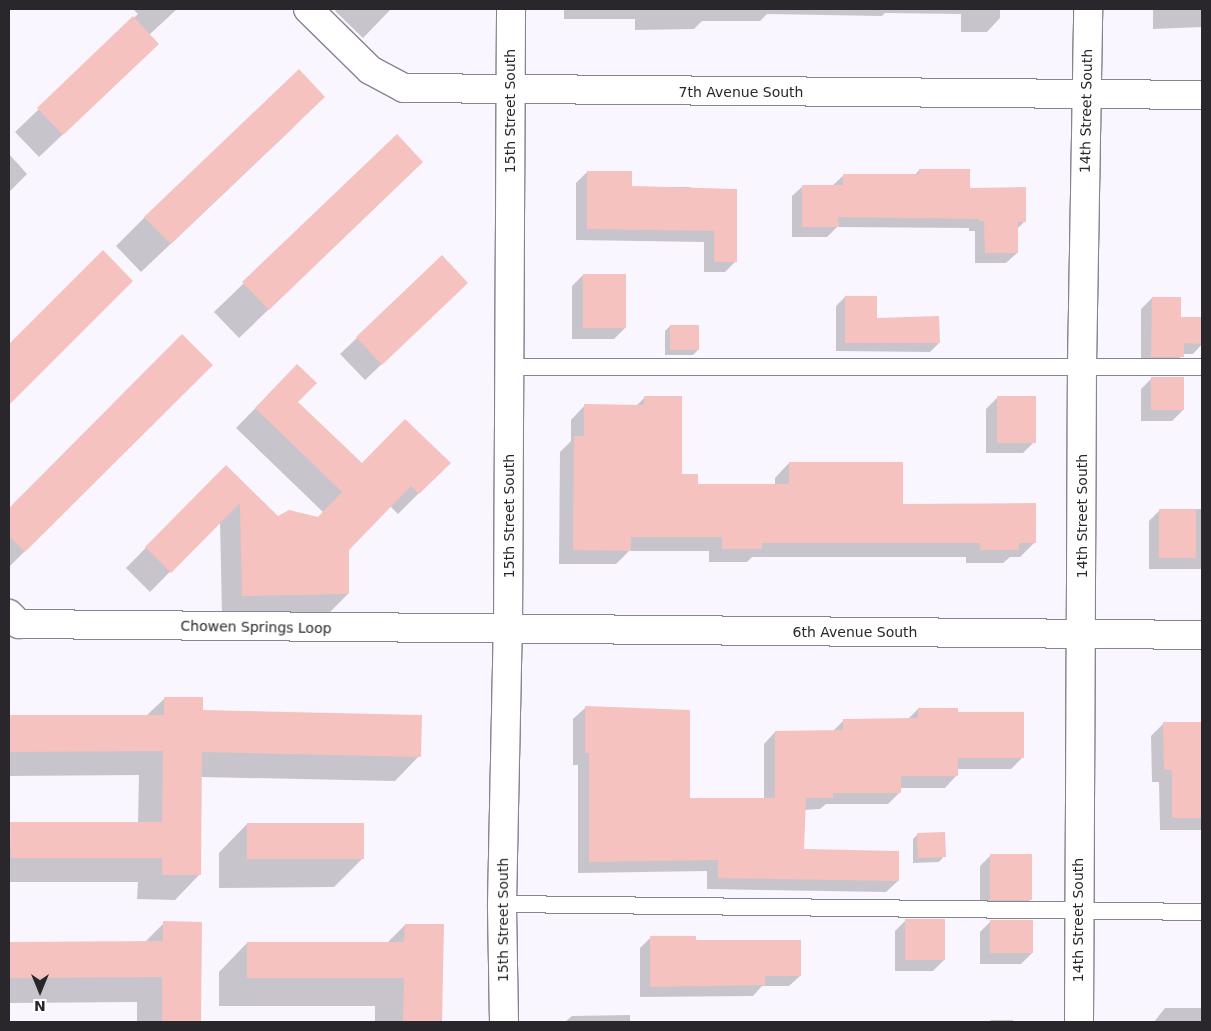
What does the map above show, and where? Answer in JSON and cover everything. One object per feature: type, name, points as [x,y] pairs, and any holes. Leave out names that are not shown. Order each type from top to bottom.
[{"type":"street","name":"7th Avenue South","points":[[308,9],[370,70],[404,88],[1202,96]]},
{"type":"street","name":"15th Street South","points":[[504,1022],[502,904],[508,629],[509,90],[511,9]]},
{"type":"street","name":"14th Street South","points":[[1079,1022],[1077,911],[1083,634],[1082,366],[1088,9]]},
{"type":"street","name":"Chowen Springs Loop","points":[[12,623],[508,629]]},
{"type":"street","name":"6th Avenue South","points":[[508,629],[1202,635]]},
{"type":"lane","points":[[509,367],[1202,367]]},
{"type":"lane","points":[[502,904],[1202,912]]},
{"type":"building","points":[[133,16],[159,44],[63,135],[37,108]]},
{"type":"building","points":[[299,69],[325,97],[171,244],[144,217]]},
{"type":"building","points":[[397,134],[423,162],[269,310],[242,282]]},
{"type":"building","points":[[919,169],[970,169],[970,188],[1026,187],[1026,222],[1018,222],[1018,253],[985,253],[984,221],[979,221],[979,219],[838,217],[839,227],[802,227],[802,185],[843,185],[843,174],[919,174]]},
{"type":"building","points":[[587,171],[632,171],[632,186],[737,189],[737,262],[714,262],[714,231],[587,229]]},
{"type":"building","points":[[103,250],[133,281],[9,405],[9,344]]},
{"type":"building","points":[[442,255],[468,283],[382,365],[356,337]]},
{"type":"building","points":[[583,274],[626,274],[626,328],[583,328]]},
{"type":"building","points":[[845,296],[877,296],[877,318],[939,316],[940,343],[845,343]]},
{"type":"building","points":[[1152,297],[1181,297],[1181,317],[1202,317],[1202,344],[1184,343],[1184,357],[1151,357]]},
{"type":"building","points":[[670,325],[699,325],[699,350],[670,350]]},
{"type":"building","points":[[182,334],[213,365],[25,552],[9,536],[9,508]]},
{"type":"building","points":[[297,364],[317,383],[298,402],[362,463],[405,419],[451,463],[419,494],[411,486],[349,550],[349,594],[242,596],[240,503],[171,573],[145,547],[226,465],[278,516],[289,510],[318,517],[342,492],[255,408]]},
{"type":"building","points":[[1151,377],[1184,377],[1184,410],[1151,410]]},
{"type":"building","points":[[644,396],[682,396],[682,474],[698,474],[698,484],[789,484],[789,462],[903,462],[903,504],[1036,503],[1036,543],[1019,543],[1019,550],[980,550],[980,543],[762,543],[762,549],[722,549],[722,537],[631,537],[631,551],[573,550],[574,436],[584,436],[584,404],[644,405]]},
{"type":"building","points":[[997,396],[1036,396],[1036,443],[997,443]]},
{"type":"building","points":[[1159,509],[1196,509],[1196,558],[1159,558]]},
{"type":"building","points":[[164,697],[203,697],[203,710],[422,715],[421,757],[202,752],[201,875],[162,875],[162,858],[11,858],[10,822],[162,822],[163,751],[10,752],[9,715],[164,715]]},
{"type":"building","points":[[585,706],[690,710],[690,798],[775,798],[775,731],[843,730],[843,719],[918,718],[918,708],[958,708],[958,712],[1024,712],[1024,758],[958,758],[958,776],[901,776],[901,793],[833,793],[833,798],[806,798],[804,849],[899,851],[899,881],[718,878],[718,860],[589,862],[589,753],[585,753]]},
{"type":"building","points":[[1163,722],[1202,722],[1202,818],[1172,818],[1172,770],[1164,770]]},
{"type":"building","points":[[247,823],[364,823],[364,859],[247,859]]},
{"type":"building","points":[[945,832],[946,857],[918,858],[917,833]]},
{"type":"building","points":[[990,854],[1032,854],[1032,900],[990,900]]},
{"type":"building","points":[[905,919],[945,919],[945,960],[905,960]]},
{"type":"building","points":[[990,920],[1033,920],[1033,953],[990,953]]},
{"type":"building","points":[[163,921],[202,922],[201,1022],[162,1022],[162,977],[9,978],[9,942],[163,941]]},
{"type":"building","points":[[405,924],[444,924],[442,1022],[403,1022],[404,978],[247,978],[247,942],[404,942]]},
{"type":"building","points":[[650,936],[696,936],[696,940],[801,940],[801,976],[765,976],[765,985],[650,987]]}]
